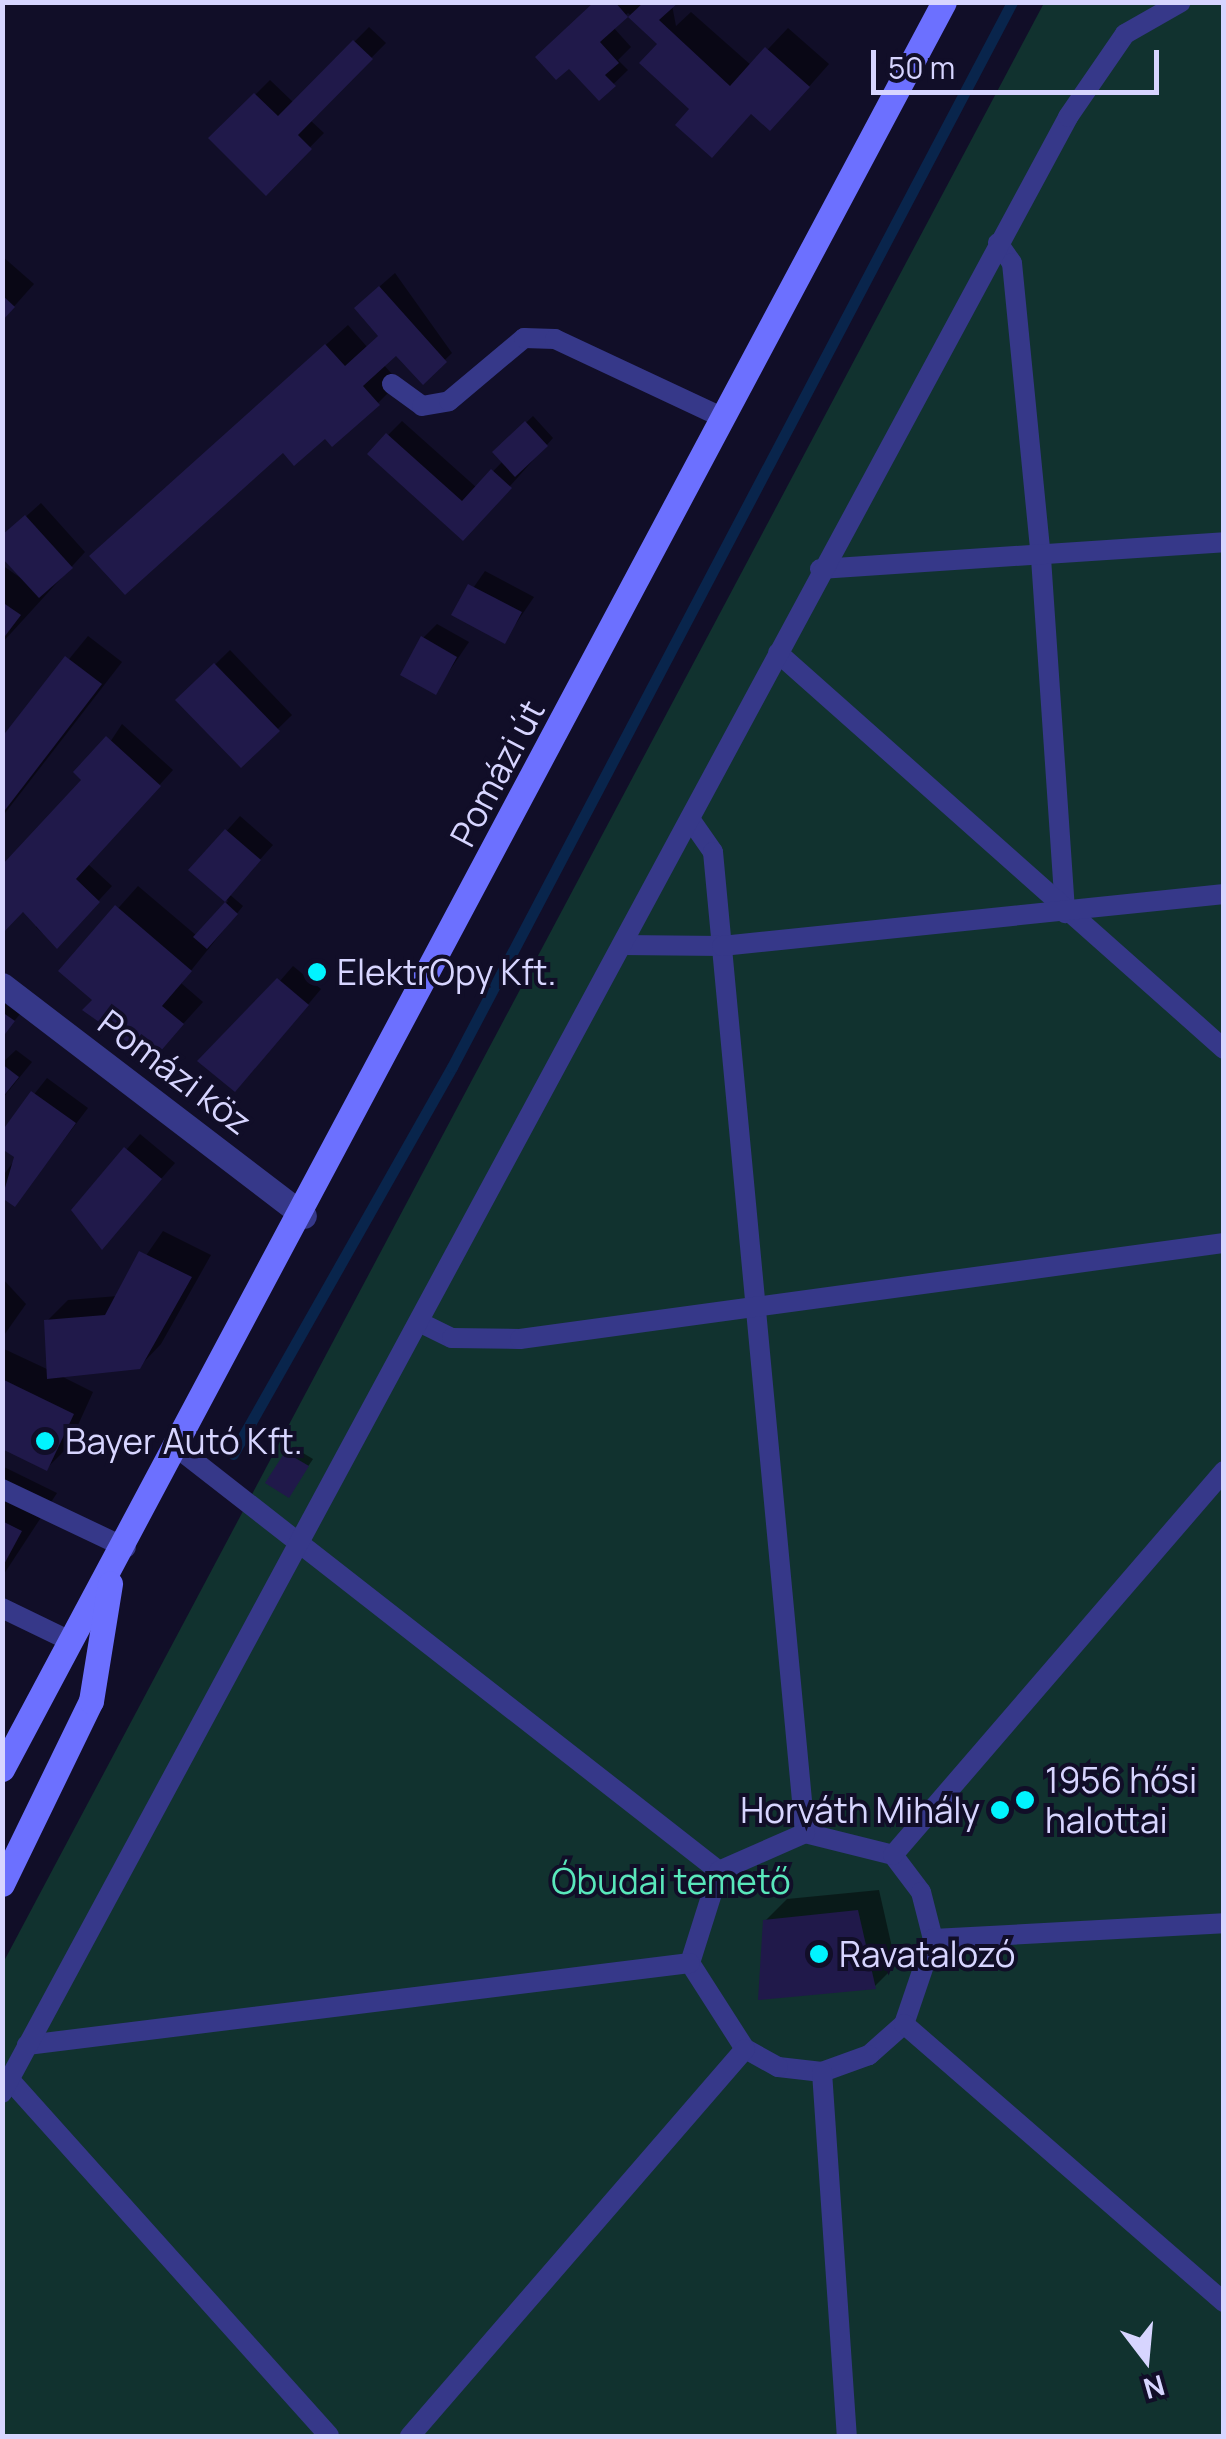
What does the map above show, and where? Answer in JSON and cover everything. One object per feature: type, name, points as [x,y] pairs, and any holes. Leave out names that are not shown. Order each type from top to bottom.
[{"type":"street","name":"Pomázi út","points":[[2,1769],[180,1450],[944,2]]},
{"type":"street","name":"Pomázi köz","points":[[2,985],[304,1216]]},
{"type":"street","name":"Pomázi út","points":[[2,1884],[91,1701],[111,1574]]},
{"type":"lane","points":[[329,2436],[6,2086],[306,1544],[820,569],[998,244],[1124,34],[1181,2]]},
{"type":"lane","points":[[998,244],[1012,263],[1041,558],[1064,913]]},
{"type":"lane","points":[[392,384],[422,406],[449,401],[524,338],[555,339],[724,418]]},
{"type":"lane","points":[[820,569],[1041,558],[1224,542]]},
{"type":"lane","points":[[778,653],[1064,913],[1224,1049]]},
{"type":"lane","points":[[690,820],[713,852],[805,1834]]},
{"type":"lane","points":[[622,946],[722,946],[1224,894]]},
{"type":"lane","points":[[422,1323],[452,1338],[520,1339],[755,1303],[1224,1243]]},
{"type":"lane","points":[[180,1450],[306,1544],[719,1871]]},
{"type":"lane","points":[[892,1855],[1224,1471]]},
{"type":"lane","points":[[2,1488],[126,1548]]},
{"type":"lane","points":[[2,1608],[72,1642]]},
{"type":"lane","points":[[805,1834],[892,1855],[921,1892],[933,1939],[904,2024],[869,2054],[822,2072],[778,2067],[745,2050],[690,1962],[719,1871],[805,1834]]},
{"type":"lane","points":[[933,1939],[1224,1923]]},
{"type":"lane","points":[[26,2045],[690,1962]]},
{"type":"lane","points":[[904,2024],[1224,2302]]},
{"type":"lane","points":[[410,2436],[745,2050]]},
{"type":"lane","points":[[822,2072],[847,2436]]},
{"type":"green space","name":"Óbudai temető","points":[[1044,3],[1223,3],[1223,2436],[3,2436],[3,1963]]},
{"type":"building","points":[[594,2],[615,2],[628,17],[600,42],[619,63],[605,75],[616,86],[599,101],[569,69],[556,80],[535,57]]},
{"type":"building","points":[[644,2],[679,2],[659,20],[730,86],[765,47],[810,87],[770,131],[751,114],[712,158],[675,125],[689,109],[639,63],[657,44],[628,17]]},
{"type":"building","points":[[353,40],[373,59],[298,135],[312,149],[266,196],[208,138],[254,93],[278,116]]},
{"type":"building","points":[[379,286],[447,362],[423,385],[396,356],[363,386],[380,405],[332,447],[325,439],[294,466],[283,453],[125,595],[89,556],[325,344],[345,366],[378,336],[354,308]]},
{"type":"building","points":[[2,295],[15,307],[2,321]]},
{"type":"building","points":[[525,421],[548,446],[515,477],[492,452]]},
{"type":"building","points":[[386,433],[462,501],[491,469],[512,488],[463,541],[367,454]]},
{"type":"building","points":[[25,515],[73,568],[39,598],[2,558],[2,535]]},
{"type":"building","points":[[468,584],[522,612],[505,644],[451,615]]},
{"type":"building","points":[[2,602],[21,615],[2,640]]},
{"type":"building","points":[[421,636],[457,657],[436,695],[400,675]]},
{"type":"building","points":[[65,656],[102,684],[2,814],[2,737]]},
{"type":"building","points":[[214,663],[280,731],[241,768],[175,700]]},
{"type":"building","points":[[106,736],[161,786],[76,879],[100,902],[57,949],[23,912],[2,934],[2,865],[81,780],[73,772]]},
{"type":"building","points":[[225,829],[261,860],[225,902],[188,870]]},
{"type":"building","points":[[225,902],[238,914],[207,949],[193,937]]},
{"type":"building","points":[[115,905],[192,971],[162,1006],[184,1024],[153,1060],[82,1010],[92,1000],[58,971]]},
{"type":"building","points":[[277,978],[309,1005],[235,1092],[197,1061]]},
{"type":"building","points":[[2,1012],[15,1021],[2,1038]]},
{"type":"building","points":[[2,1064],[19,1077],[2,1098]]},
{"type":"building","points":[[31,1091],[76,1123],[15,1207],[2,1198],[14,1157],[2,1149],[2,1131]]},
{"type":"building","points":[[124,1147],[162,1179],[102,1250],[71,1210]]},
{"type":"building","points":[[139,1251],[192,1277],[140,1369],[47,1379],[44,1320],[105,1315]]},
{"type":"building","points":[[2,1379],[74,1414],[47,1471],[2,1449]]},
{"type":"building","points":[[285,1452],[309,1466],[289,1498],[265,1483]]},
{"type":"building","points":[[2,1521],[22,1531],[2,1568]]},
{"type":"building","name":"Ravatalozó","points":[[858,1910],[876,1989],[758,2000],[763,1920]]},
{"type":"waterway","points":[[233,1454],[452,1067],[1012,2]]},
{"type":"place","name":"ElektrOpy Kft.","points":[[317,972]]},
{"type":"place","name":"Bayer Autó Kft.","points":[[45,1441]]},
{"type":"place","name":"1956 hősi halottai","points":[[1025,1800]]},
{"type":"place","name":"Horváth Mihály","points":[[1000,1810]]},
{"type":"place","name":"Ravatalozó","points":[[819,1954]]}]
